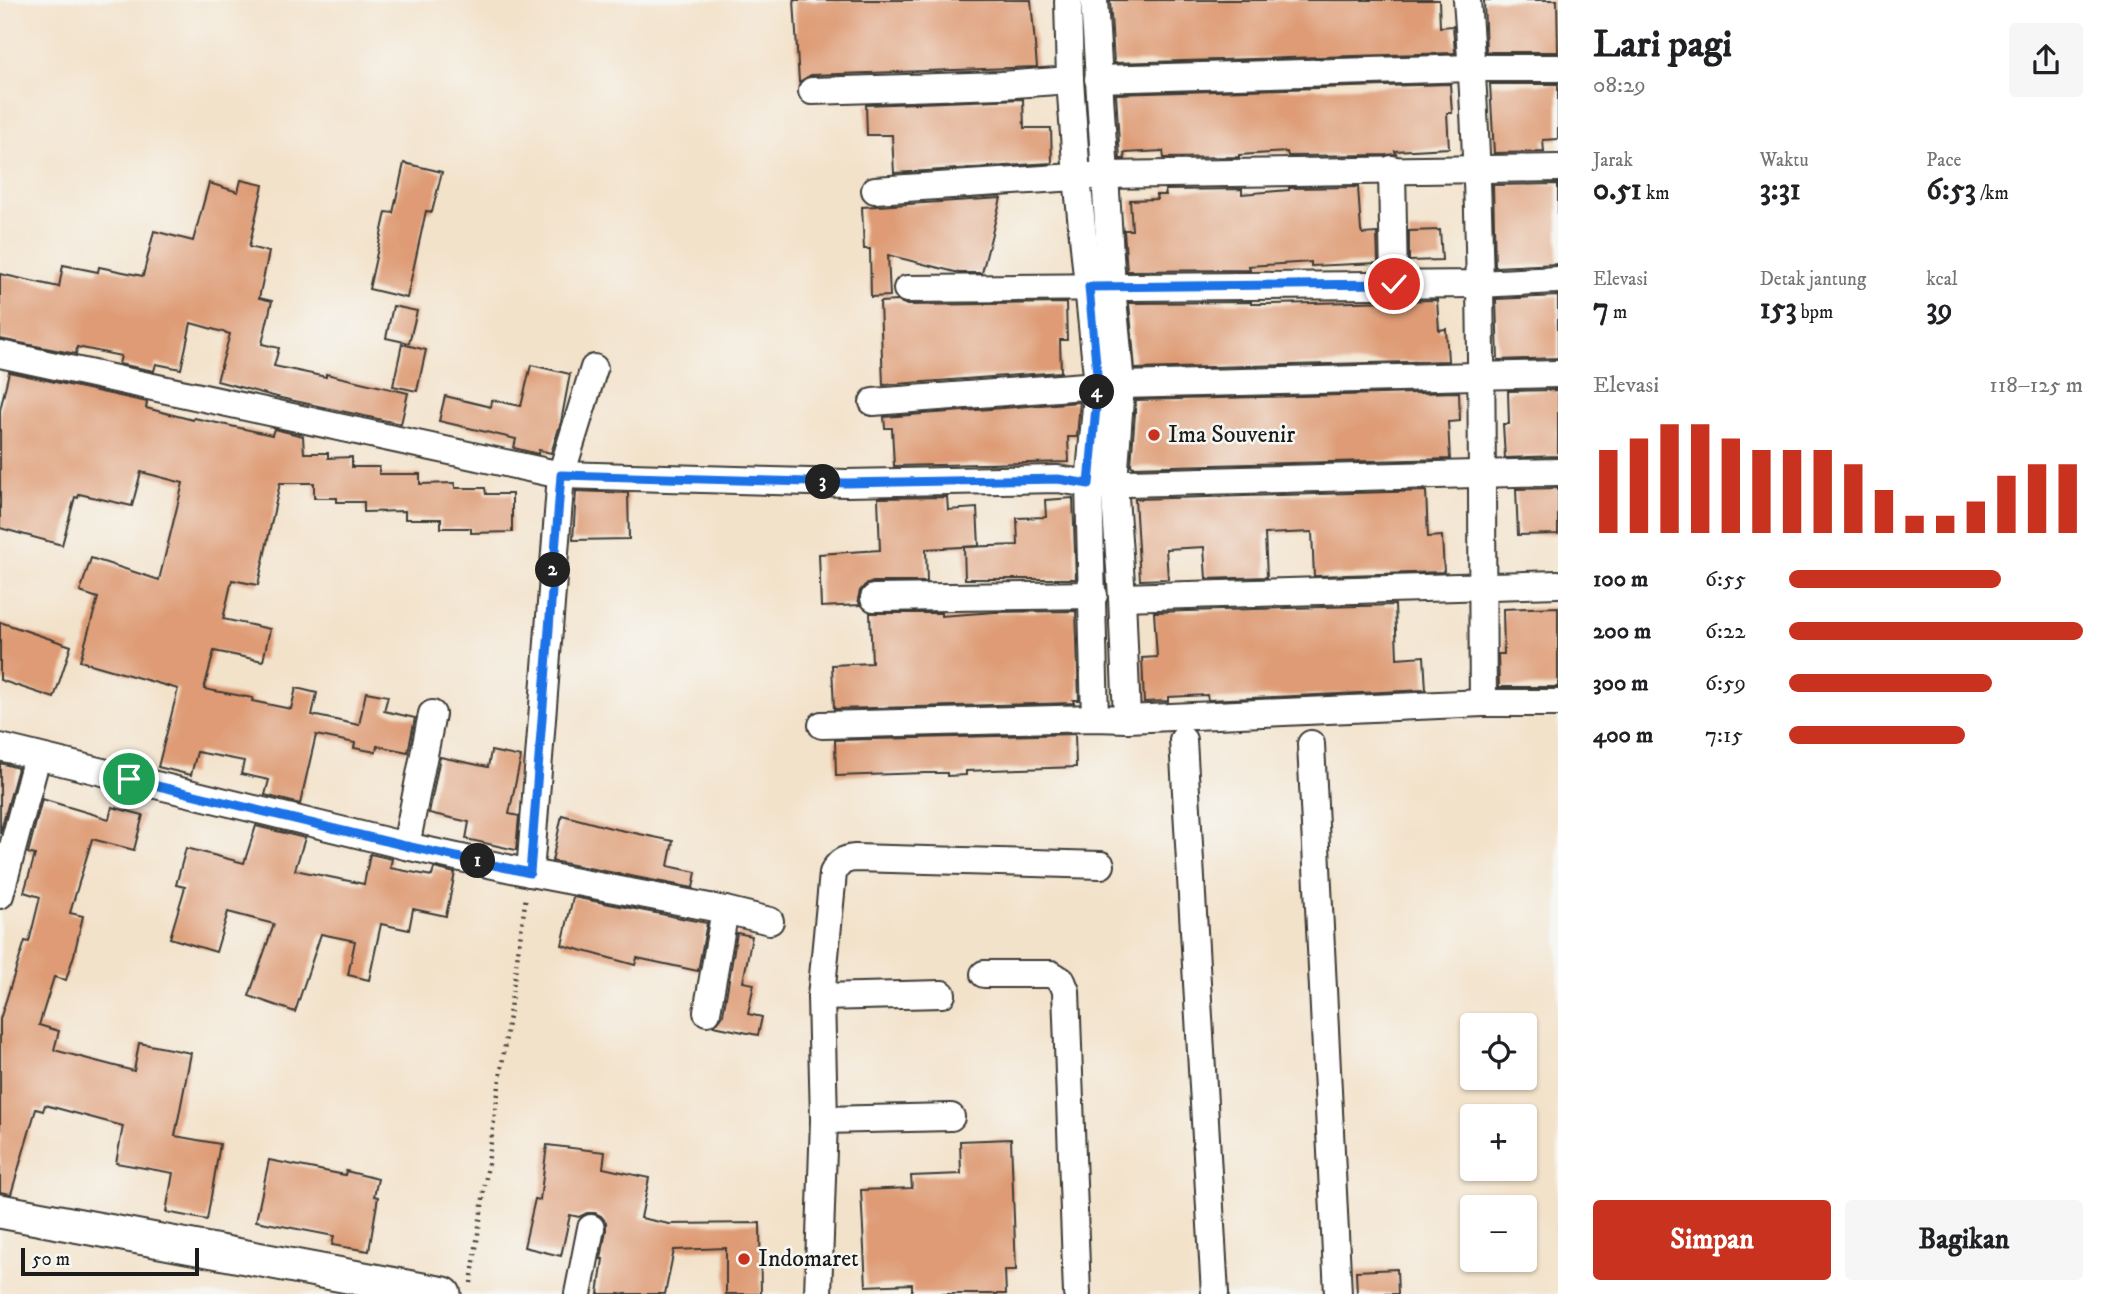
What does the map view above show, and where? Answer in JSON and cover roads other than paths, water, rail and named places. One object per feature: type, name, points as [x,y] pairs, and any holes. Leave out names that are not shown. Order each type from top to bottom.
[{"type":"main road","points":[[0,1211],[444,1294]]},
{"type":"street","points":[[1068,0],[1077,177],[1101,287],[1110,385],[1094,595],[1095,718]]},
{"type":"street","points":[[1094,0],[1106,175],[1101,287]]},
{"type":"street","points":[[1467,0],[1476,168],[1481,377],[1483,703]]},
{"type":"street","points":[[1098,79],[1558,68]]},
{"type":"street","points":[[812,91],[1070,80]]},
{"type":"street","points":[[875,190],[1106,175],[1558,168]]},
{"type":"street","points":[[1392,169],[1394,284]]},
{"type":"street","points":[[907,289],[1478,284],[1558,280]]},
{"type":"street","points":[[0,354],[561,475],[846,483],[1058,479],[1101,483],[1558,472]]},
{"type":"street","points":[[530,873],[561,475],[594,368]]},
{"type":"street","points":[[873,402],[1110,385],[1558,374]]},
{"type":"street","points":[[1101,483],[1122,597],[1126,719]]},
{"type":"street","points":[[1122,597],[1558,584]]},
{"type":"street","points":[[874,598],[1094,595]]},
{"type":"street","points":[[822,725],[1126,719],[1483,703],[1558,703]]},
{"type":"street","points":[[406,846],[432,714]]},
{"type":"street","points":[[1183,740],[1215,1294]]},
{"type":"street","points":[[1311,744],[1338,1294]]},
{"type":"street","points":[[0,747],[406,846],[770,921]]},
{"type":"street","points":[[0,895],[37,757]]},
{"type":"street","points":[[818,1294],[824,1120],[821,997],[833,873],[837,866],[845,858],[1101,865]]},
{"type":"street","points":[[707,1012],[726,910]]},
{"type":"street","points":[[984,974],[1051,974],[1062,981],[1066,991],[1077,1294]]},
{"type":"street","points":[[821,997],[942,994]]},
{"type":"street","points":[[824,1120],[951,1117]]},
{"type":"street","points":[[578,1294],[591,1228]]},
{"type":"place","name":"Ima Souvenir","points":[[1154,435]]},
{"type":"place","name":"Indomaret","points":[[744,1259]]}]
